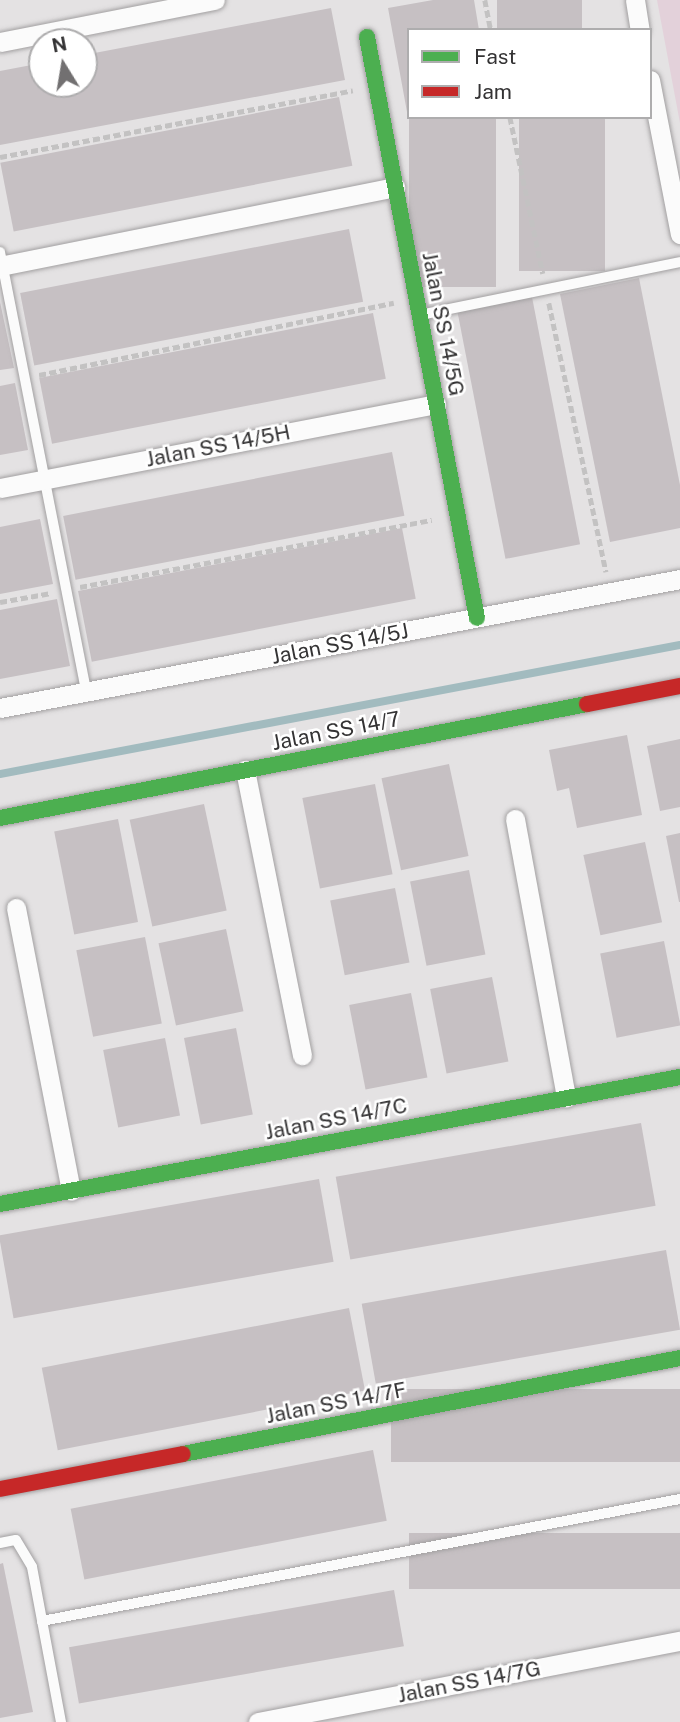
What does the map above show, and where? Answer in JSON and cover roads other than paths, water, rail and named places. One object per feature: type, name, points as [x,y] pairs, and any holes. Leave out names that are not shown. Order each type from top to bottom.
[{"type":"street","points":[[0,42],[215,0]]},
{"type":"street","points":[[635,0],[640,28]]},
{"type":"street","name":"Jalan SS 14/5G","points":[[367,37],[477,618]]},
{"type":"street","points":[[652,90],[680,234]]},
{"type":"street","points":[[1,262],[395,187]]},
{"type":"street","name":"Jalan SS 14/5H","points":[[0,488],[436,404]]},
{"type":"street","name":"Jalan SS 14/5J","points":[[0,708],[680,579]]},
{"type":"street","name":"Jalan SS 14/7","points":[[0,818],[680,686]]},
{"type":"street","points":[[246,770],[302,1055]]},
{"type":"street","points":[[515,819],[566,1097]]},
{"type":"street","points":[[16,908],[71,1191]]},
{"type":"street","name":"Jalan SS 14/7C","points":[[0,1204],[680,1077]]},
{"type":"street","name":"Jalan SS 14/7F","points":[[0,1489],[680,1358]]},
{"type":"street","name":"Jalan SS 14/7G","points":[[258,1722],[680,1641]]},
{"type":"lane","points":[[1,262],[86,691]]},
{"type":"lane","points":[[420,315],[680,262]]},
{"type":"lane","points":[[42,1621],[680,1499]]},
{"type":"lane","points":[[0,1543],[16,1540],[32,1567],[61,1722]]},
{"type":"waterway","points":[[0,774],[680,645]]}]
